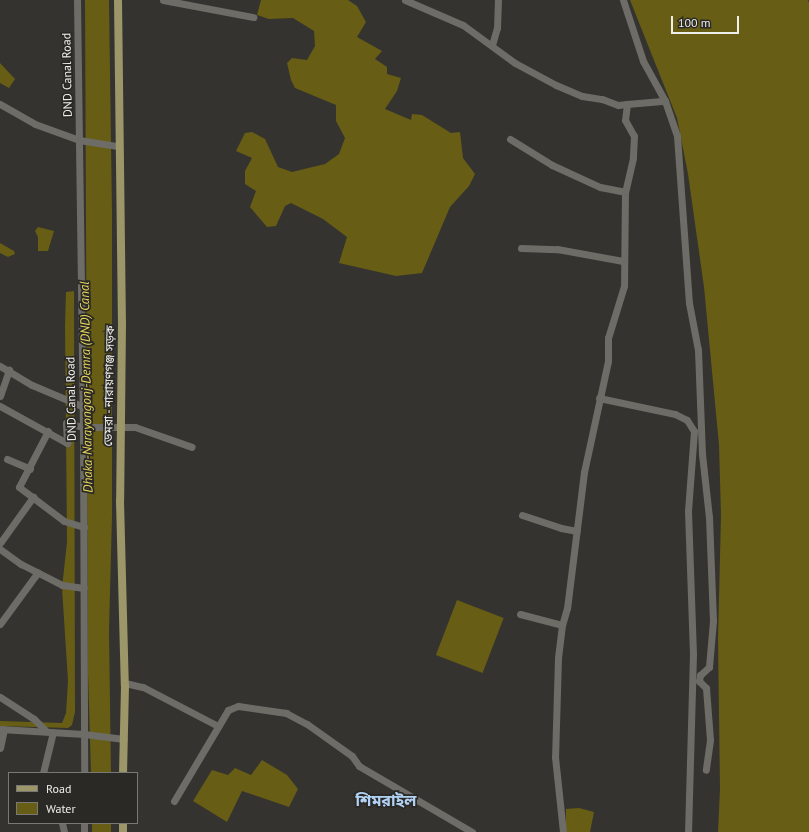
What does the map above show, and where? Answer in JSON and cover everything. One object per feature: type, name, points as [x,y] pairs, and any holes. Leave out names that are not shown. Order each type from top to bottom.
[{"type":"main road","name":"ডেমরা - নারায়ণগঞ্জ সড়ক","points":[[118,0],[118,146],[122,221],[120,500],[125,683],[123,772]]},
{"type":"street","name":"DND Canal Road","points":[[77,0],[84,527],[84,772]]},
{"type":"street","points":[[163,0],[253,18]]},
{"type":"street","points":[[405,0],[463,26],[492,45],[515,63],[577,94],[602,99],[618,105],[666,101]]},
{"type":"street","points":[[492,45],[496,28],[498,0]]},
{"type":"street","points":[[623,0],[643,60],[666,101],[677,136],[689,303],[698,350],[702,454],[709,517],[713,621],[709,667],[700,675],[699,681],[706,688],[710,740],[706,770]]},
{"type":"street","points":[[0,104],[35,124],[79,140],[118,146]]},
{"type":"street","points":[[563,832],[563,812],[555,757],[555,695],[562,625],[567,608],[584,472],[608,361],[611,327],[624,286],[623,261],[625,192],[633,158],[634,136],[625,120],[627,104]]},
{"type":"street","points":[[510,139],[552,165],[600,187],[625,192]]},
{"type":"street","points":[[521,248],[557,249],[623,261]]},
{"type":"street","points":[[0,366],[9,370],[32,386],[82,406]]},
{"type":"street","points":[[0,396],[9,370]]},
{"type":"street","points":[[599,398],[675,414],[687,420],[694,431],[688,511],[692,654],[688,832]]},
{"type":"street","points":[[0,406],[48,431],[67,443],[66,423],[83,427],[135,427],[192,447]]},
{"type":"street","points":[[48,431],[30,469],[19,487],[64,521],[84,527]]},
{"type":"street","points":[[7,459],[30,469]]},
{"type":"street","points":[[0,543],[33,497]]},
{"type":"street","points":[[522,515],[561,528],[577,530]]},
{"type":"street","points":[[0,549],[62,585],[75,588],[84,588]]},
{"type":"street","points":[[0,624],[38,572]]},
{"type":"street","points":[[520,614],[542,622],[562,625]]},
{"type":"street","points":[[125,683],[148,690],[218,726]]},
{"type":"street","points":[[0,697],[50,731]]},
{"type":"street","points":[[174,801],[228,710],[234,706],[286,713],[307,724],[352,756],[359,766],[472,832]]},
{"type":"street","points":[[0,748],[2,729],[50,731],[124,739]]},
{"type":"street","points":[[43,772],[50,731]]},
{"type":"water","name":"Dhaka-Narayongonj-Demra (DND) Canal","points":[[85,0],[109,0],[112,213],[112,516],[109,631],[111,772],[91,772],[88,673]]},
{"type":"water","points":[[261,0],[348,0],[357,6],[366,22],[357,37],[382,51],[375,59],[387,67],[387,74],[401,78],[397,91],[385,109],[411,120],[412,114],[422,115],[451,133],[460,132],[463,158],[475,174],[469,186],[450,207],[422,273],[396,276],[339,263],[347,237],[323,219],[291,203],[285,206],[276,226],[267,227],[250,207],[256,191],[245,184],[245,171],[252,158],[236,151],[245,133],[252,132],[265,139],[278,167],[292,172],[325,164],[339,154],[345,138],[336,121],[336,105],[295,88],[291,80],[287,63],[292,58],[307,60],[315,46],[314,31],[293,18],[269,19],[257,15]]},
{"type":"water","points":[[630,0],[808,0],[809,3],[809,832],[718,832],[720,789],[718,639],[721,515],[719,445],[704,287],[688,174],[677,118]]},
{"type":"water","points":[[0,63],[15,79],[9,88],[0,83]]},
{"type":"water","points":[[38,227],[54,231],[48,251],[38,251],[38,237],[35,231]]},
{"type":"water","points":[[0,243],[14,251],[15,254],[8,257],[0,253]]},
{"type":"water","points":[[74,291],[75,712],[72,725],[68,728],[0,726],[0,721],[62,723],[66,713],[68,681],[62,588],[67,542],[65,325],[66,292]]},
{"type":"water","points":[[457,600],[504,618],[483,673],[436,655]]},
{"type":"water","points":[[262,760],[287,775],[298,789],[289,807],[242,791],[227,822],[193,801],[212,770],[228,775],[235,768],[251,775]]},
{"type":"water","points":[[579,808],[594,812],[590,832],[566,832],[566,809]]},
{"type":"water","points":[[92,824],[111,824],[111,832],[92,832]]},
{"type":"district","name":"শিমরাইল","points":[[386,800]]}]
